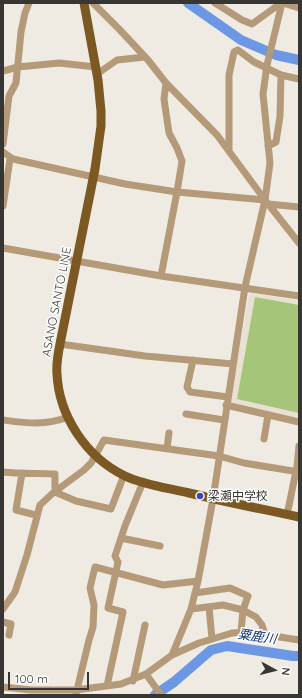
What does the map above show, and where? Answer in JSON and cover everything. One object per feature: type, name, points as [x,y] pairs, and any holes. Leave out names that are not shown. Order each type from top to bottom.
[{"type":"main road","name":"ASANO SANTO LINE","points":[[84,3],[97,70],[101,126],[94,177],[60,344],[56,372],[64,408],[75,431],[95,454],[102,461],[124,476],[213,499],[299,517]]},
{"type":"street","points":[[3,144],[9,96],[16,83],[21,32],[29,3]]},
{"type":"street","points":[[93,3],[145,57],[166,83],[217,135],[299,243]]},
{"type":"street","points":[[215,3],[242,20],[252,24],[282,3]]},
{"type":"street","points":[[282,3],[299,8]]},
{"type":"street","points":[[172,655],[191,609],[198,581],[213,499],[226,405],[245,288],[267,202],[270,163],[263,94],[267,67],[282,3]]},
{"type":"street","points":[[229,151],[229,75],[234,52],[238,50],[254,62],[281,75],[299,79]]},
{"type":"street","points":[[3,71],[18,67],[59,63],[97,70],[117,60],[145,57]]},
{"type":"street","points":[[268,146],[276,142],[280,116],[281,75]]},
{"type":"street","points":[[161,276],[182,161],[169,133],[164,99],[166,83]]},
{"type":"street","points":[[3,152],[10,159],[125,184],[299,207]]},
{"type":"street","points":[[3,206],[10,159]]},
{"type":"street","points":[[3,248],[161,276],[299,296]]},
{"type":"street","points":[[60,344],[145,356],[233,364]]},
{"type":"street","points":[[192,360],[187,387],[190,392],[228,397]]},
{"type":"street","points":[[226,405],[299,422]]},
{"type":"street","points":[[186,414],[224,420]]},
{"type":"street","points":[[264,439],[268,415]]},
{"type":"street","points":[[3,420],[36,424],[60,420],[68,417]]},
{"type":"street","points":[[167,448],[169,433]]},
{"type":"street","points":[[3,609],[15,592],[27,555],[36,515],[40,505],[91,463],[104,440],[219,456],[244,464],[297,471]]},
{"type":"street","points":[[287,515],[297,471],[299,446]]},
{"type":"street","points":[[3,472],[36,472],[54,474],[55,492]]},
{"type":"street","points":[[22,473],[16,510],[36,515]]},
{"type":"street","points":[[55,492],[76,501],[111,509],[124,476]]},
{"type":"street","points":[[107,686],[123,612],[108,608],[118,562],[115,556],[143,482]]},
{"type":"street","points":[[121,538],[160,546]]},
{"type":"street","points":[[76,693],[93,627],[94,605],[90,588],[95,567],[163,584],[198,581]]},
{"type":"street","points":[[195,593],[230,588],[248,596],[243,610],[241,632]]},
{"type":"street","points":[[191,609],[223,605],[243,610],[256,617],[262,625],[265,635]]},
{"type":"street","points":[[209,606],[212,639]]},
{"type":"street","points":[[3,622],[11,624],[9,635]]},
{"type":"street","points":[[133,681],[146,625]]},
{"type":"street","points":[[3,687],[76,693],[121,684],[148,677],[172,655],[199,643],[232,632],[299,640]]},
{"type":"street","points":[[148,677],[161,695]]},
{"type":"shaded area","points":[[251,293],[299,301],[299,419],[230,402],[249,295]]},
{"type":"green space","points":[[255,297],[299,305],[299,413],[237,399]]},
{"type":"waterway","points":[[188,3],[241,40],[276,55],[299,60]]},
{"type":"waterway","name":"粟鹿川","points":[[155,695],[174,682],[211,650],[227,646],[299,656]]},
{"type":"place","name":"梁瀬中学校","points":[[200,496]]}]
